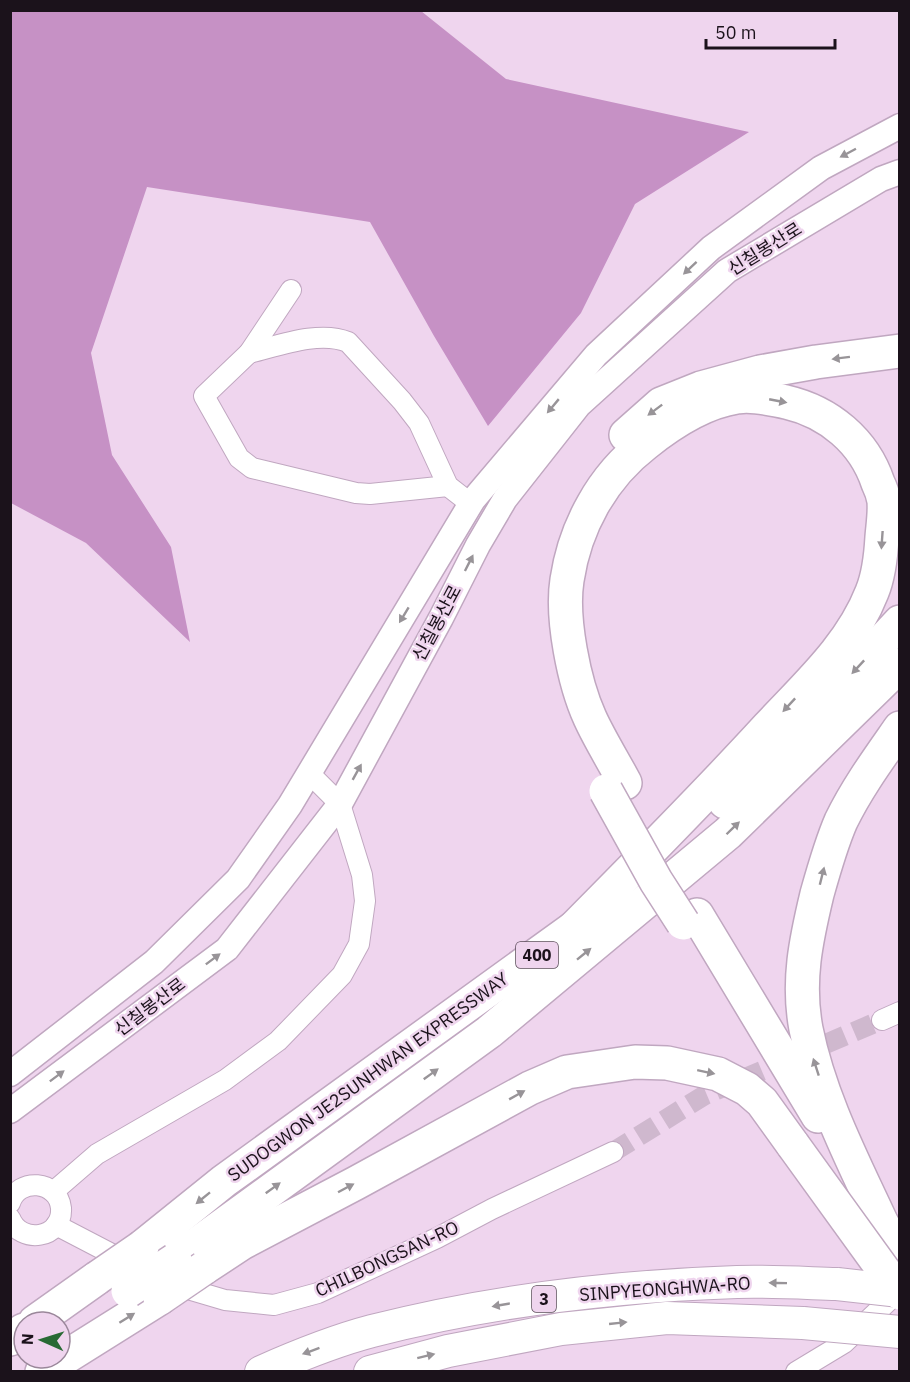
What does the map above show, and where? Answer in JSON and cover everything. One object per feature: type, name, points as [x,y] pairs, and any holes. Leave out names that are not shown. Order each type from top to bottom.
[{"type":"highway","points":[[616,787],[565,708],[549,643],[548,597],[551,560],[564,524],[579,493],[603,460],[625,436],[661,405],[701,388],[760,372],[900,351]]},
{"type":"highway","points":[[571,931],[710,790],[833,658],[854,630],[873,590],[881,555],[884,498],[874,472],[850,436],[810,409],[753,396],[728,399],[697,411],[667,428],[629,457],[604,486],[588,512],[576,544],[567,581],[567,626],[576,678],[616,787],[656,881],[690,919],[816,1133],[900,1291]]},
{"type":"highway","name":"SUDOGWON JE2SUNHWAN EXPRESSWAY","points":[[52,1310],[142,1247],[224,1181],[626,890],[769,762],[900,622]]},
{"type":"highway","name":"SUDOGWON JE2SUNHWAN EXPRESSWAY","points":[[72,1331],[128,1291],[189,1264],[489,1032],[728,833],[900,665]]},
{"type":"highway","points":[[816,1133],[814,1061],[806,1027],[802,982],[804,946],[825,866],[842,820],[863,782],[900,728]]},
{"type":"highway","points":[[42,1371],[160,1298],[189,1264],[242,1243],[356,1184],[530,1088],[567,1072],[635,1062],[667,1063],[718,1074],[747,1089],[762,1102],[816,1133],[892,1241]]},
{"type":"highway","name":"SINPYEONGHWA-RO","points":[[261,1371],[308,1352],[372,1331],[507,1304],[635,1288],[738,1282],[837,1284],[900,1291]]},
{"type":"highway","name":"SINPYEONGHWA-RO","points":[[370,1371],[448,1351],[561,1329],[667,1318],[803,1323],[900,1332]]},
{"type":"street","name":"신칠봉산로","points":[[10,1074],[154,962],[238,879],[290,805],[471,504],[596,355],[711,248],[821,168],[900,126]]},
{"type":"street","name":"신칠봉산로","points":[[10,1111],[227,949],[340,804],[478,545],[505,499],[579,405],[727,271],[881,179],[900,172]]},
{"type":"street","points":[[291,290],[249,353],[204,396],[239,458],[252,468],[356,493],[370,494],[448,486]]},
{"type":"street","points":[[249,353],[323,337],[339,338],[348,342],[419,423],[448,486],[471,504]]},
{"type":"street","points":[[53,1192],[97,1154],[225,1080],[278,1041],[342,975],[359,944],[365,901],[362,875],[340,804],[309,773]]},
{"type":"street","name":"CHILBONGSAN-RO","points":[[56,1225],[165,1283],[225,1300],[273,1305],[318,1293],[613,1152]]},
{"type":"street","points":[[10,1203],[16,1192],[31,1185],[39,1185],[53,1192],[61,1208],[56,1225],[42,1235],[25,1234],[13,1228]]},
{"type":"street","points":[[796,1371],[844,1343],[900,1291]]},
{"type":"shaded area","points":[[10,11],[421,11],[506,79],[749,132],[635,204],[581,313],[488,426],[370,222],[147,187],[91,353],[112,455],[171,547],[190,642],[86,543],[11,503]]},
{"type":"tunnel","points":[[613,1152],[705,1095],[882,1020]]}]
